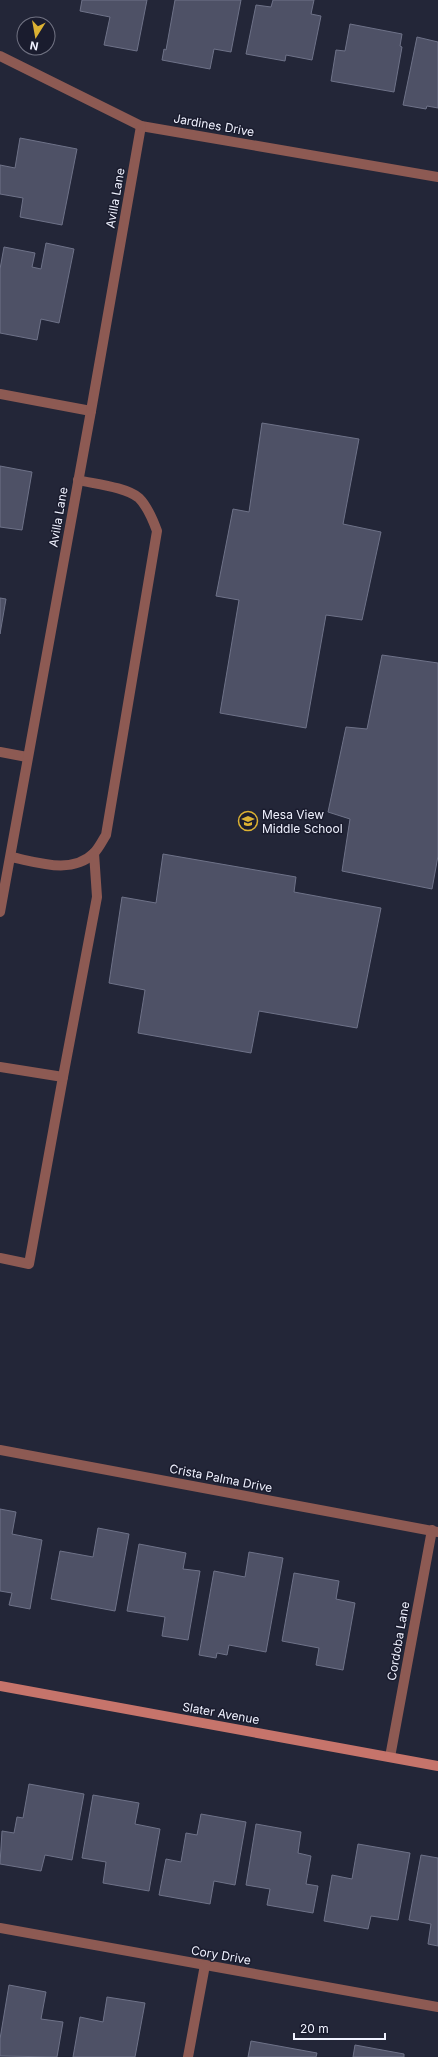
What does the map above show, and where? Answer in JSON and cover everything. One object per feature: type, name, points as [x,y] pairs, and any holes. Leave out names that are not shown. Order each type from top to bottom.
[{"type":"street","name":"Jardines Drive","points":[[0,56],[141,126],[438,176]]},
{"type":"street","name":"Avilla Lane","points":[[0,912],[11,857],[27,757],[92,411],[141,126]]},
{"type":"street","points":[[0,394],[92,411]]},
{"type":"street","points":[[11,857],[62,866],[79,862],[94,853],[106,835],[157,531],[151,515],[138,498],[116,488],[78,480]]},
{"type":"street","points":[[0,752],[27,757]]},
{"type":"street","points":[[0,1258],[29,1264],[62,1077],[97,897],[94,853]]},
{"type":"street","points":[[0,1067],[62,1077]]},
{"type":"street","name":"Crista Palma Drive","points":[[0,1450],[435,1531]]},
{"type":"street","name":"Cordoba Lane","points":[[390,1757],[435,1531]]},
{"type":"street","name":"Slater Avenue","points":[[0,1686],[438,1766]]},
{"type":"street","name":"Cory Drive","points":[[0,1928],[438,2007]]},
{"type":"street","points":[[188,2057],[205,1965]]},
{"type":"building","points":[[82,0],[147,0],[137,51],[104,45],[110,17],[80,11]]},
{"type":"building","points":[[175,0],[241,0],[231,52],[214,49],[210,69],[162,60],[164,49],[166,50]]},
{"type":"building","points":[[273,0],[314,0],[311,14],[321,16],[312,60],[286,55],[285,61],[246,54],[256,5],[271,7]]},
{"type":"building","points":[[350,24],[402,34],[400,46],[402,47],[394,92],[331,81],[336,50],[345,51]]},
{"type":"building","points":[[417,37],[438,42],[438,108],[427,106],[426,109],[403,105]]},
{"type":"building","points":[[20,138],[77,149],[62,225],[20,217],[23,198],[0,194],[0,165],[15,168]]},
{"type":"building","points":[[46,243],[74,249],[59,323],[41,319],[37,340],[0,333],[0,269],[4,247],[35,253],[32,267],[41,269]]},
{"type":"building","points":[[262,423],[359,439],[343,524],[381,532],[362,620],[326,615],[306,728],[220,713],[239,600],[216,596],[233,509],[249,512]]},
{"type":"building","points":[[0,466],[32,472],[22,530],[0,527]]},
{"type":"building","points":[[0,598],[6,599],[0,634]]},
{"type":"building","points":[[382,655],[438,663],[438,856],[432,889],[342,871],[350,819],[328,812],[346,727],[367,729]]},
{"type":"building","points":[[163,854],[296,877],[294,892],[381,908],[357,1028],[259,1011],[251,1053],[138,1033],[145,990],[109,983],[122,897],[156,903]]},
{"type":"building","points":[[0,1509],[16,1512],[12,1534],[42,1540],[30,1609],[9,1605],[12,1593],[0,1591]]},
{"type":"building","points":[[98,1528],[129,1534],[115,1611],[51,1599],[60,1551],[93,1557]]},
{"type":"building","points":[[139,1544],[186,1553],[183,1569],[200,1571],[188,1640],[162,1636],[165,1617],[127,1611]]},
{"type":"building","points":[[249,1552],[283,1558],[266,1652],[229,1645],[227,1655],[217,1653],[216,1658],[199,1655],[214,1571],[245,1577]]},
{"type":"building","points":[[294,1573],[339,1581],[336,1599],[355,1603],[343,1670],[316,1665],[319,1648],[282,1641]]},
{"type":"building","points":[[29,1784],[84,1794],[72,1860],[45,1855],[41,1871],[0,1864],[2,1831],[14,1833],[17,1817],[23,1818]]},
{"type":"building","points":[[93,1795],[139,1803],[135,1824],[160,1829],[149,1891],[103,1883],[106,1862],[82,1858]]},
{"type":"building","points":[[201,1814],[246,1822],[235,1885],[214,1881],[210,1904],[159,1895],[166,1859],[181,1862],[186,1833],[197,1835]]},
{"type":"building","points":[[256,1824],[301,1832],[298,1853],[311,1856],[306,1884],[318,1886],[313,1913],[267,1905],[270,1889],[246,1885]]},
{"type":"building","points":[[358,1844],[410,1853],[398,1920],[371,1916],[368,1929],[324,1921],[332,1875],[352,1879]]},
{"type":"building","points":[[421,1855],[438,1858],[438,1946],[428,1944],[431,1924],[409,1920]]},
{"type":"building","points":[[9,1985],[46,1992],[41,2019],[63,2022],[57,2057],[0,2056],[0,2039]]},
{"type":"building","points":[[107,1997],[145,2003],[135,2057],[73,2057],[80,2017],[103,2022]]},
{"type":"building","points":[[251,2041],[317,2053],[316,2057],[248,2057]]},
{"type":"building","points":[[355,2045],[404,2054],[404,2057],[353,2057]]},
{"type":"place","name":"Mesa View Middle School","points":[[248,821]]}]
